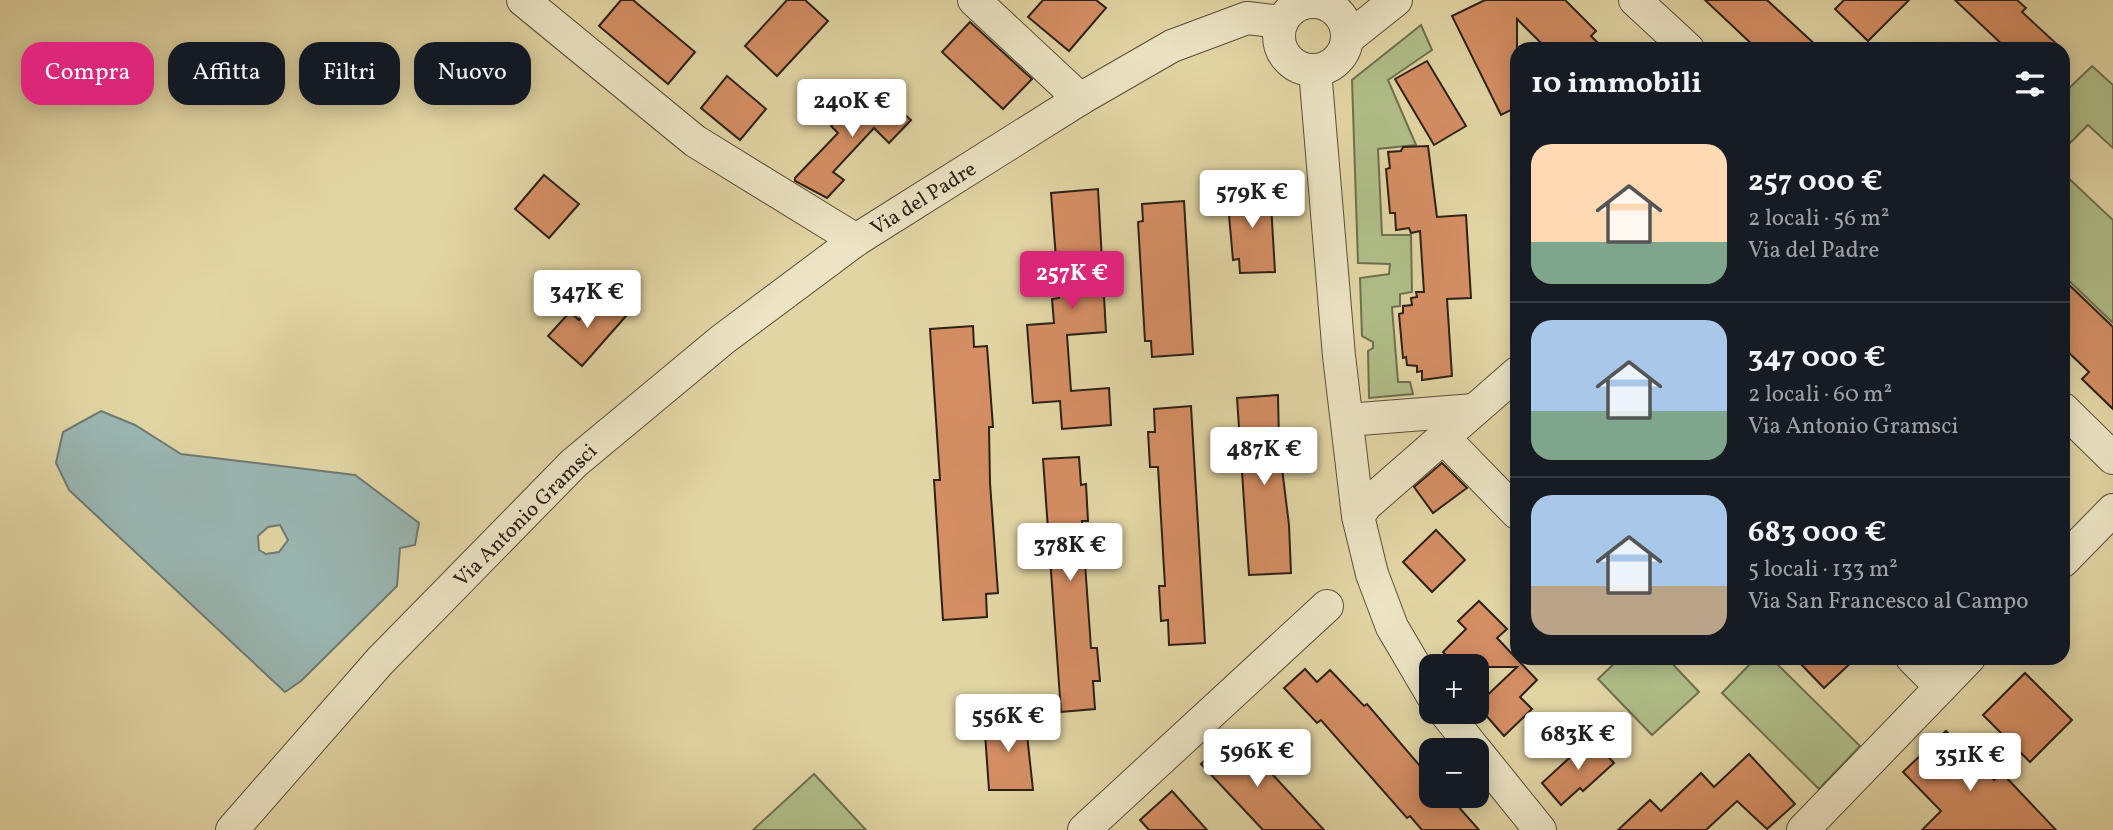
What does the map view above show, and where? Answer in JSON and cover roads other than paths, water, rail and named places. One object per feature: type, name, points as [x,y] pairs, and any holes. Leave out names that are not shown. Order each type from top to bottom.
[{"type":"street","name":"Via del Padre","points":[[523,0],[695,141],[856,240],[1080,99],[1184,41],[1247,18],[1296,6]]},
{"type":"street","points":[[974,0],[1080,99]]},
{"type":"street","points":[[1635,0],[1680,42]]},
{"type":"street","points":[[1328,5],[1345,29],[1345,48],[1333,64],[1315,70],[1303,69],[1285,55],[1279,33],[1296,6],[1328,5]]},
{"type":"street","points":[[1345,29],[1388,5]]},
{"type":"street","points":[[1315,70],[1330,260],[1358,516],[1372,574],[1392,627],[1419,673]]},
{"type":"street","name":"Via Antonio Gramsci","points":[[232,830],[380,661],[574,463],[722,340],[856,240]]},
{"type":"street","points":[[1358,516],[1510,379]]},
{"type":"street","points":[[1347,420],[1474,410]]},
{"type":"street","points":[[2070,416],[2113,458]]},
{"type":"street","points":[[1443,438],[1510,506]]},
{"type":"street","points":[[2070,554],[2113,510]]},
{"type":"street","points":[[1096,826],[1327,606]]},
{"type":"street","points":[[1919,665],[1941,687]]},
{"type":"street","points":[[1803,830],[1962,665]]},
{"type":"street","points":[[1454,724],[1465,738]]},
{"type":"street","points":[[1489,768],[1540,830]]},
{"type":"water","points":[[101,411],[135,425],[181,454],[355,475],[419,523],[415,545],[400,548],[397,586],[301,681],[285,692],[69,490],[56,463],[63,432]],"holes":[[[280,525],[288,540],[279,552],[266,554],[259,550],[258,536],[268,527]]]}]
